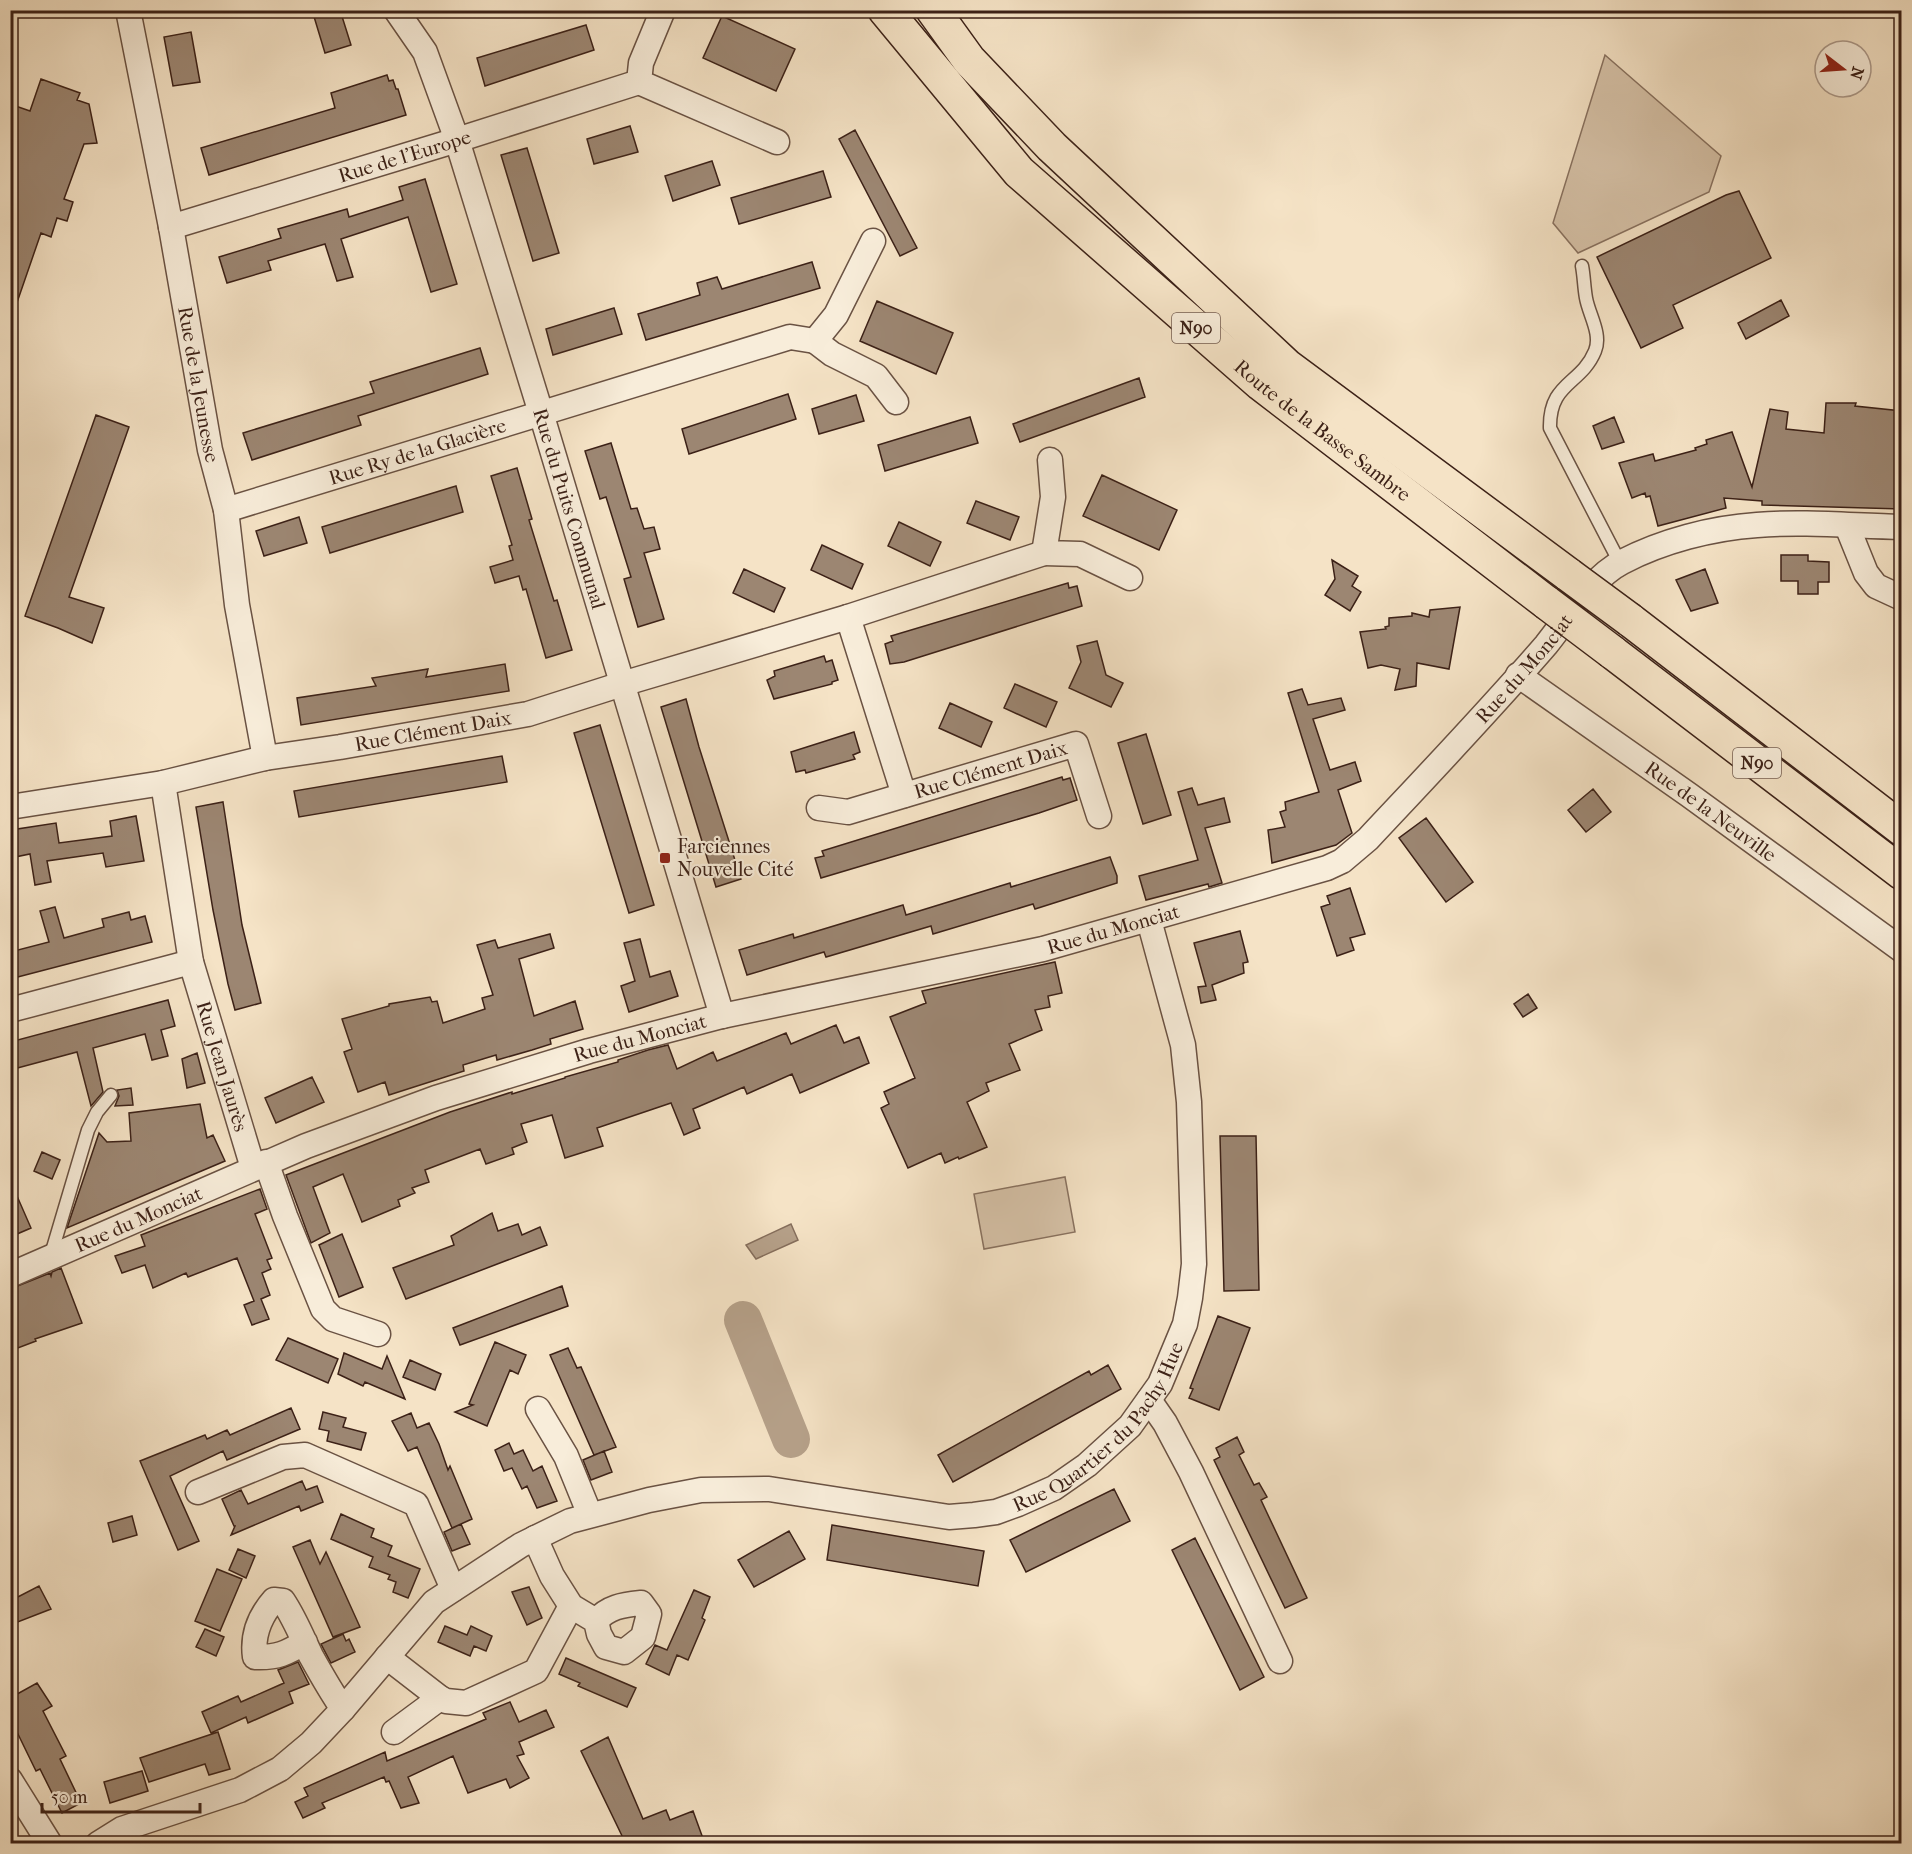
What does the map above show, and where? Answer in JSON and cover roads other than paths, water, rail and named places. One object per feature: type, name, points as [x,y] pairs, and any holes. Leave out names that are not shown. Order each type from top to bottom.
[{"type":"highway","name":"Route de la Basse Sambre","points":[[885,10],[1019,172],[1261,384],[1902,873]]},
{"type":"highway","name":"Route de la Basse Sambre","points":[[933,10],[969,60],[1052,147],[1287,366],[1630,620],[1902,829]]},
{"type":"street","name":"Rue de la Jeunesse","points":[[128,10],[171,227],[210,450],[226,510],[237,605],[265,758]]},
{"type":"street","name":"Rue du Puits Communal","points":[[396,10],[425,52],[457,140],[722,1016]]},
{"type":"street","points":[[663,10],[641,63],[639,82],[777,142]]},
{"type":"street","name":"Rue de l'Europe","points":[[171,227],[639,82]]},
{"type":"street","points":[[815,341],[836,315],[873,241]]},
{"type":"street","name":"Rue Ry de la Glacière","points":[[226,510],[790,337],[815,341],[832,354],[876,376],[896,402]]},
{"type":"street","points":[[1044,553],[1053,497],[1050,460]]},
{"type":"street","name":"Rue du Monciat","points":[[10,1275],[259,1165],[436,1098],[588,1051],[722,1016],[1043,949],[1309,874],[1342,861],[1368,839],[1518,675],[1598,579],[1620,563],[1656,547],[1720,530],[1755,525],[1801,523],[1902,527]]},
{"type":"street","points":[[1847,526],[1866,573],[1876,586],[1902,598]]},
{"type":"street","name":"Rue Clément Daix","points":[[10,807],[162,783],[265,758],[528,714],[848,617],[1044,553],[1080,554],[1130,578]]},
{"type":"street","name":"Rue Clément Daix","points":[[848,617],[904,795]]},
{"type":"street","name":"Rue de la Neuville","points":[[1518,675],[1689,795],[1902,950]]},
{"type":"street","name":"Rue Clément Daix","points":[[819,808],[848,812],[1076,744],[1100,816]]},
{"type":"street","name":"Rue Jean Jaurès","points":[[162,783],[190,962],[259,1165]]},
{"type":"street","name":"Rue Quartier du Pachy Hue","points":[[98,1844],[122,1828],[240,1790],[280,1769],[311,1743],[343,1709],[435,1602],[521,1545],[570,1521],[649,1500],[701,1490],[769,1489],[949,1517],[974,1515],[996,1512],[1054,1488],[1087,1465],[1130,1425],[1160,1384],[1185,1324],[1194,1263],[1189,1102],[1184,1045],[1149,920]]},
{"type":"street","points":[[10,1010],[190,962]]},
{"type":"street","points":[[259,1165],[285,1216],[322,1309],[333,1319],[378,1334]]},
{"type":"street","points":[[1149,1400],[1191,1472],[1280,1661]]},
{"type":"street","points":[[538,1409],[566,1456],[590,1515]]},
{"type":"street","points":[[198,1492],[284,1457],[305,1455],[416,1504],[453,1589]]},
{"type":"street","points":[[535,1538],[552,1576],[571,1606],[596,1621]]},
{"type":"street","points":[[387,1657],[440,1698],[466,1703],[536,1671],[571,1606]]},
{"type":"street","points":[[305,1642],[326,1683],[343,1709]]},
{"type":"street","points":[[394,1732],[440,1698]]},
{"type":"street","points":[[10,1780],[50,1844]]},
{"type":"lane","points":[[1582,266],[1587,300],[1596,326],[1596,350],[1586,365],[1557,394],[1550,412],[1550,428],[1620,563]]},
{"type":"lane","points":[[50,1258],[88,1130],[97,1112],[111,1095]]},
{"type":"waterway","points":[[743,1320],[791,1439]]},
{"type":"place","name":"Farciennes Nouvelle Cité","points":[[665,858]]}]
